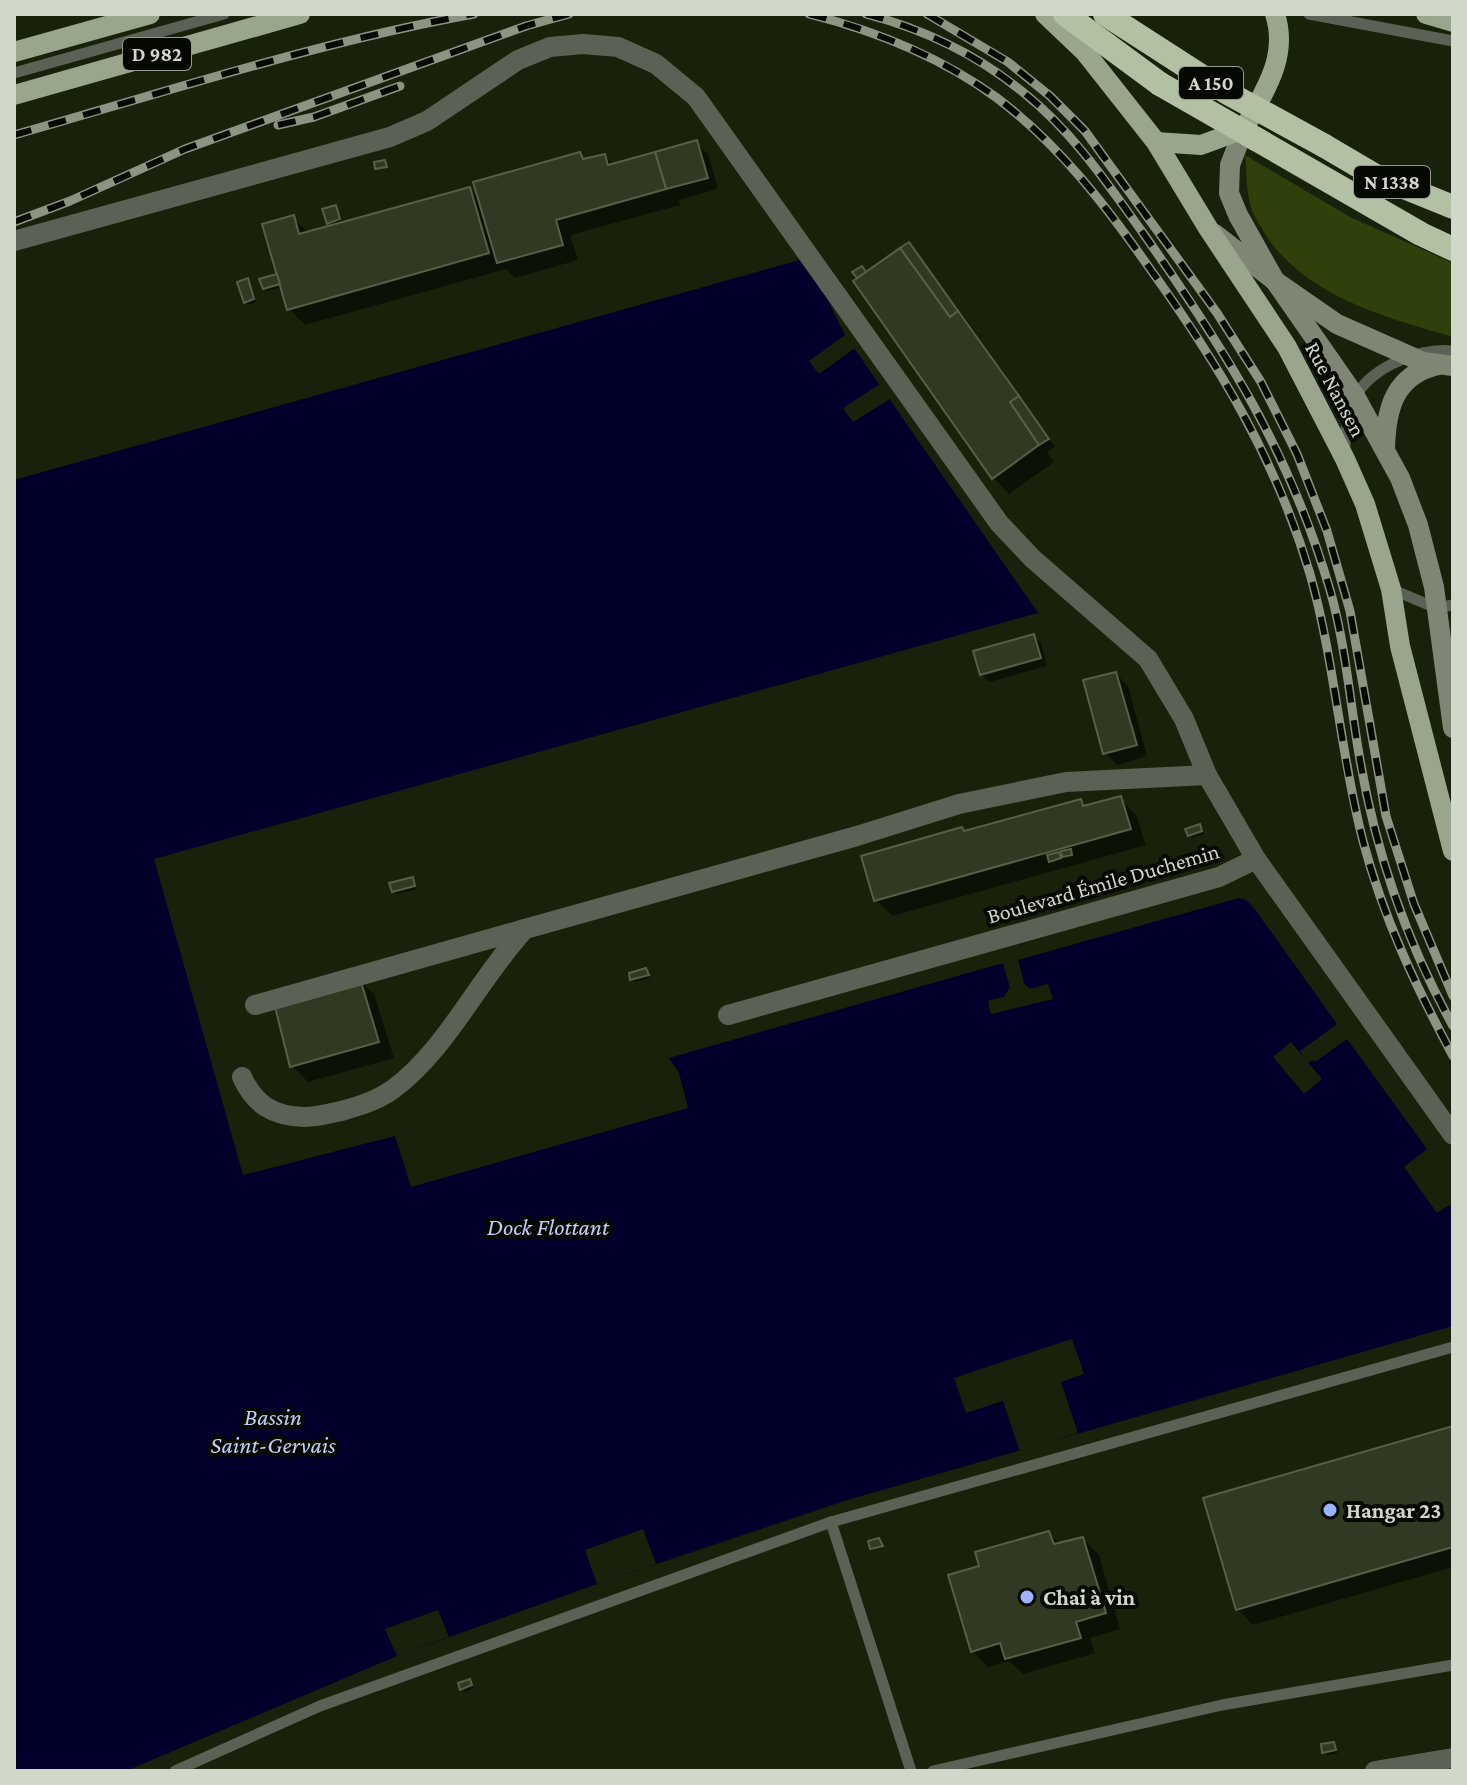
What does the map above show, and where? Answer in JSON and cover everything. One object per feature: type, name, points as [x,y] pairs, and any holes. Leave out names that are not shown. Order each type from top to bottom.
[{"type":"highway","name":"A 150","points":[[1065,14],[1160,84],[1325,177],[1453,232]]},
{"type":"highway","name":"A 150","points":[[1105,14],[1226,92],[1329,148],[1379,165],[1453,198]]},
{"type":"highway","name":"N 1338","points":[[1329,148],[1374,175],[1453,207]]},
{"type":"highway","points":[[1325,177],[1421,234],[1453,249]]},
{"type":"main road","name":"D 982","points":[[14,52],[150,14]]},
{"type":"main road","name":"D 982","points":[[14,95],[300,14]]},
{"type":"main road","name":"Rue Nansen","points":[[1045,14],[1085,52],[1156,142],[1208,228],[1287,347],[1345,459],[1365,504],[1391,589],[1400,646],[1453,851]]},
{"type":"main road","points":[[1156,142],[1201,145],[1250,134],[1280,53],[1279,25],[1275,14]]},
{"type":"main road","points":[[1426,14],[1453,22]]},
{"type":"main road","name":"Rue Nansen","points":[[1250,134],[1230,165],[1229,193],[1275,281],[1355,396],[1400,478],[1445,606],[1453,728]]},
{"type":"main road","points":[[1208,228],[1275,281],[1337,324],[1409,356],[1448,361]]},
{"type":"main road","points":[[1385,449],[1386,418],[1397,393],[1416,373],[1448,361]]},
{"type":"street","points":[[14,241],[390,137],[427,121],[518,60],[550,47],[583,44],[618,47],[656,64],[696,97],[999,523],[1033,559],[1148,659],[1184,719],[1207,775],[1256,859],[1453,1135]]},
{"type":"street","points":[[255,1005],[857,836],[959,804],[1066,782],[1207,775]]},
{"type":"street","name":"Boulevard Émile Duchemin","points":[[728,1015],[1219,877],[1256,859]]},
{"type":"street","points":[[242,1077],[261,1105],[284,1116],[315,1117],[370,1102],[392,1090],[441,1039],[525,929]]},
{"type":"street","points":[[1375,1771],[1453,1758]]},
{"type":"lane","points":[[14,73],[224,14]]},
{"type":"lane","points":[[1309,14],[1453,41]]},
{"type":"lane","points":[[1345,459],[1348,417],[1355,396],[1383,371],[1409,356]]},
{"type":"lane","points":[[1391,589],[1445,606]]},
{"type":"lane","points":[[175,1771],[320,1706],[831,1522],[1453,1347]]},
{"type":"lane","points":[[831,1522],[911,1771]]},
{"type":"lane","points":[[933,1771],[1222,1705],[1453,1665]]},
{"type":"green space","points":[[1245,155],[1350,217],[1453,263],[1453,337],[1394,319],[1337,296],[1288,261],[1268,238],[1252,210]]},
{"type":"water","name":"Bassin Saint-Gervais","points":[[807,258],[845,335],[1038,613],[154,859],[243,1175],[395,1136],[1003,963],[1010,987],[1004,997],[988,1001],[991,1014],[1052,999],[1048,984],[1030,989],[1024,984],[1018,960],[1239,898],[1254,908],[1337,1024],[1300,1051],[1308,1063],[1315,1062],[1347,1039],[1427,1149],[1404,1167],[1437,1213],[1453,1203],[1453,1326],[844,1501],[597,1584],[397,1656],[126,1771],[14,1771],[14,480]]},
{"type":"pier","points":[[845,335],[855,348],[819,374],[809,361]]},
{"type":"pier","points":[[880,384],[890,399],[853,422],[843,408]]},
{"type":"pier","points":[[1018,960],[1024,984],[1030,989],[1048,984],[1053,999],[991,1014],[988,1001],[1004,997],[1010,987],[1003,963],[1007,962],[1014,988],[1006,1000],[993,1004],[994,1010],[1047,996],[1045,989],[1030,993],[1021,987],[1014,961]]},
{"type":"pier","points":[[1291,1042],[1322,1079],[1304,1094],[1273,1057]]},
{"type":"pier","points":[[668,1057],[679,1073],[688,1108],[411,1187],[395,1136]]},
{"type":"pier","points":[[1072,1339],[1084,1374],[1061,1382],[1078,1433],[1020,1452],[1003,1401],[966,1413],[954,1378]]},
{"type":"pier","points":[[643,1529],[656,1564],[597,1584],[585,1550]]},
{"type":"pier","points":[[438,1610],[449,1637],[397,1656],[385,1629]]},
{"type":"building","points":[[697,140],[708,178],[666,189],[655,152]]},
{"type":"building","points":[[580,152],[583,159],[605,154],[608,165],[655,152],[666,189],[556,220],[563,245],[497,263],[473,182]]},
{"type":"building","points":[[385,160],[387,167],[375,169],[374,162]]},
{"type":"building","points":[[470,187],[489,253],[287,310],[262,224],[294,215],[299,234]]},
{"type":"building","points":[[336,205],[340,219],[327,224],[322,209]]},
{"type":"building","points":[[909,242],[958,311],[950,317],[900,248]]},
{"type":"building","points":[[900,248],[950,317],[958,311],[1019,396],[1010,402],[1039,445],[992,479],[853,281]]},
{"type":"building","points":[[862,266],[866,272],[857,278],[852,272]]},
{"type":"building","points":[[277,274],[280,284],[263,289],[259,279]]},
{"type":"building","points":[[248,278],[254,299],[244,303],[237,282]]},
{"type":"building","points":[[1019,396],[1049,439],[1039,445],[1010,402]]},
{"type":"building","points":[[1034,634],[1041,658],[980,675],[973,651]]},
{"type":"building","points":[[1116,672],[1137,745],[1103,754],[1083,680]]},
{"type":"building","points":[[1121,796],[1131,829],[874,901],[861,856],[962,827],[964,831],[1081,799],[1083,806]]},
{"type":"building","points":[[1200,824],[1202,831],[1188,836],[1185,829]]},
{"type":"building","points":[[1071,849],[1072,855],[1062,857],[1061,851]]},
{"type":"building","points":[[1059,852],[1061,858],[1049,862],[1047,855]]},
{"type":"building","points":[[413,877],[415,886],[392,892],[389,883]]},
{"type":"building","points":[[646,968],[649,975],[630,980],[629,973]]},
{"type":"building","points":[[359,975],[379,1042],[290,1067],[273,999]]},
{"type":"building","name":"Hangar 23","points":[[1453,1426],[1453,1547],[1236,1610],[1203,1498]]},
{"type":"building","name":"Chai à vin","points":[[1049,1531],[1054,1544],[1083,1537],[1106,1613],[1076,1622],[1081,1638],[1005,1659],[1000,1643],[971,1652],[948,1575],[979,1566],[975,1552]]},
{"type":"building","points":[[879,1538],[883,1546],[870,1549],[868,1541]]},
{"type":"building","points":[[470,1679],[472,1685],[460,1690],[458,1683]]},
{"type":"building","points":[[1334,1742],[1336,1750],[1322,1753],[1321,1744]]},
{"type":"railway","points":[[14,135],[300,53],[474,14]]},
{"type":"railway","points":[[14,222],[70,201],[185,149],[526,26],[569,14]]},
{"type":"railway","points":[[809,14],[883,37],[931,58],[976,83],[1041,135],[1115,220],[1174,302],[1221,376],[1262,452],[1296,532],[1319,607],[1355,808],[1371,869],[1402,951],[1453,1056]]},
{"type":"railway","points":[[866,14],[908,27],[969,55],[1042,108],[1074,141],[1116,196],[1228,361],[1275,447],[1314,539],[1335,611],[1356,739],[1384,863],[1421,962],[1453,1026]]},
{"type":"railway","points":[[927,14],[1008,62],[1050,96],[1085,131],[1217,313],[1261,382],[1297,454],[1327,531],[1350,611],[1386,816],[1414,904],[1453,996]]},
{"type":"railway","points":[[278,125],[314,117],[400,86]]},
{"type":"place","name":"Hangar 23","points":[[1330,1510]]},
{"type":"place","name":"Chai à vin","points":[[1027,1597]]},
{"type":"water label","name":"Dock Flottant","points":[[548,1227]]}]
